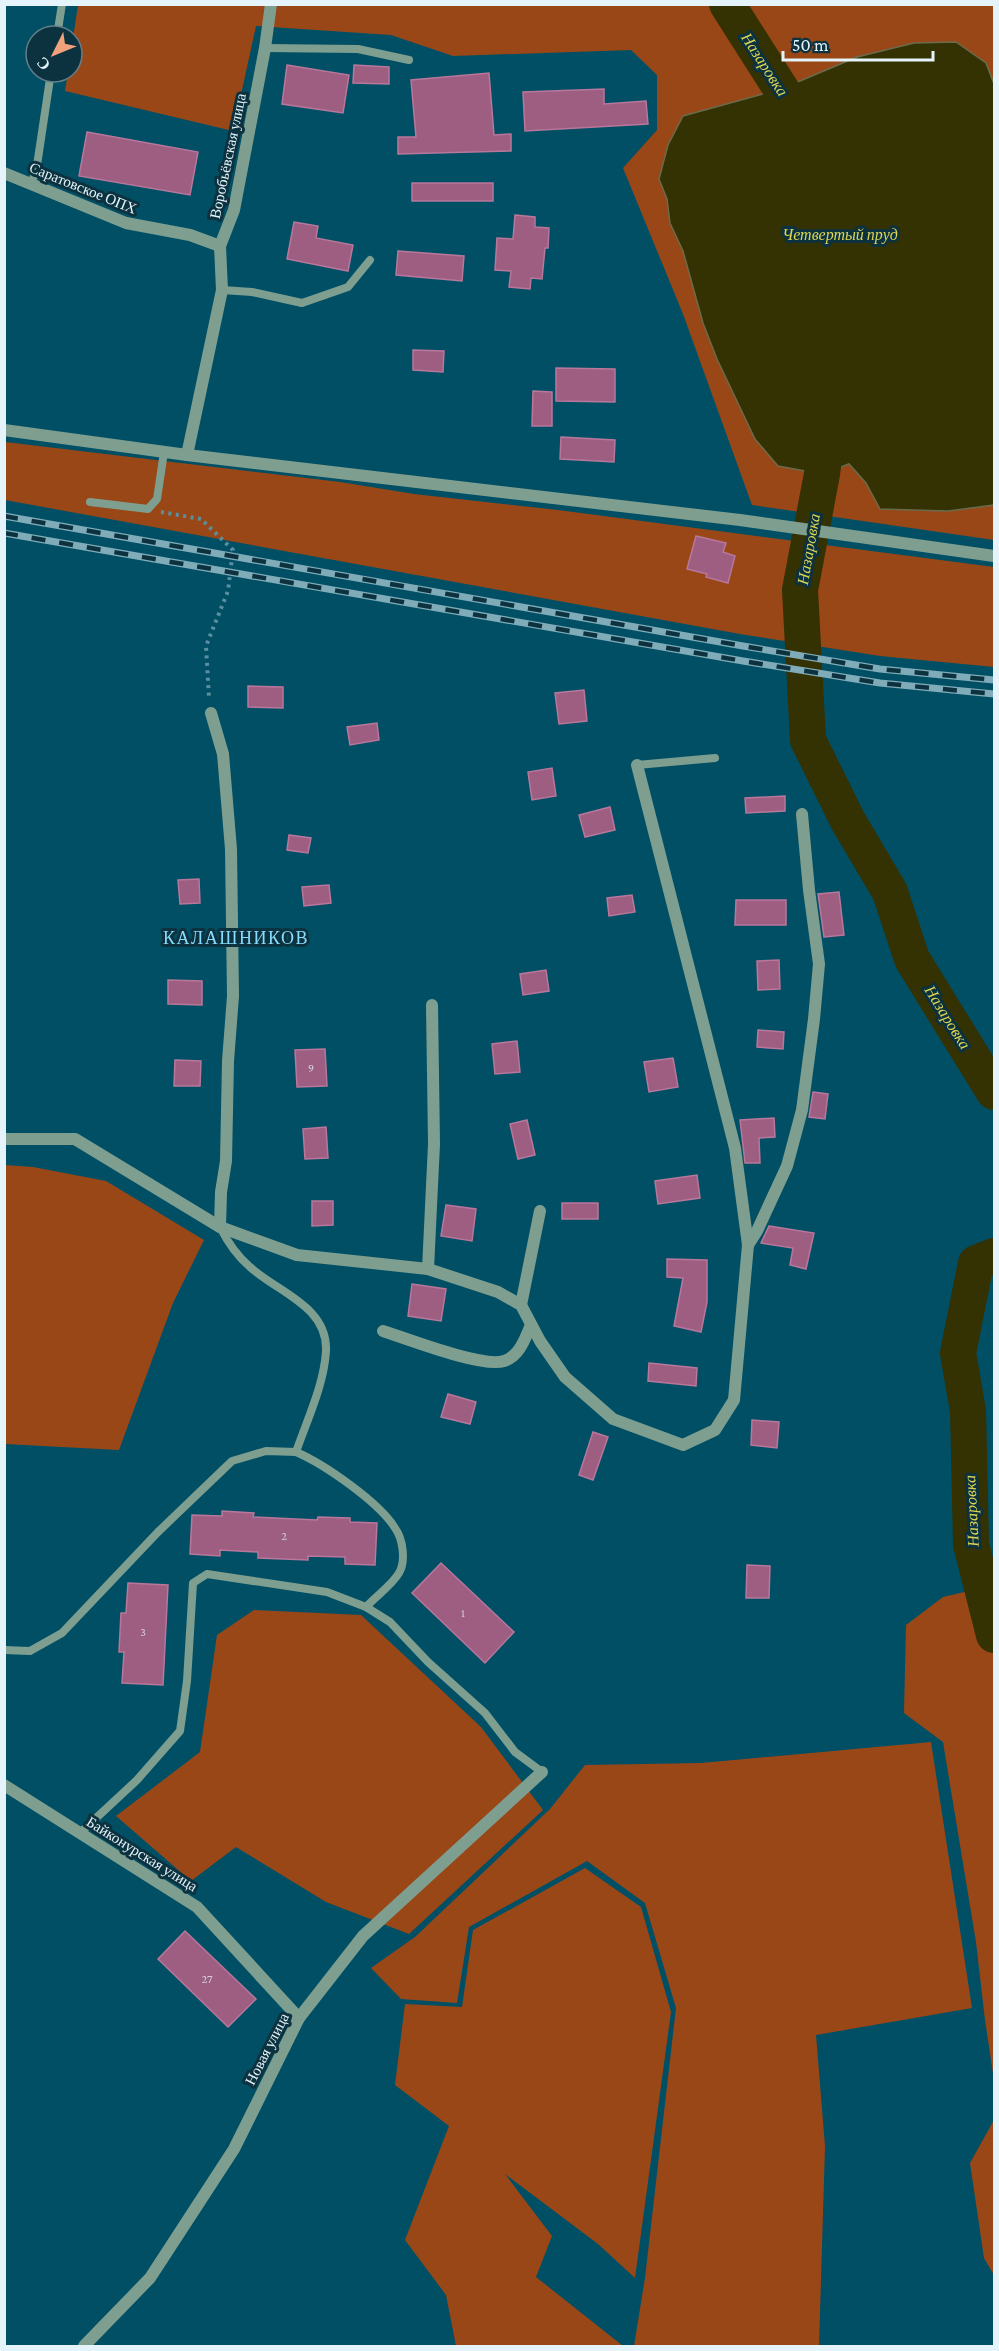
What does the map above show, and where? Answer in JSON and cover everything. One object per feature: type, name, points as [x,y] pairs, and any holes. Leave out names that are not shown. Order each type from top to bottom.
[{"type":"street","name":"Воробьёвская улица","points":[[187,455],[222,290],[220,246],[234,210],[266,48],[271,4]]},
{"type":"street","name":"Саратовское ОПХ","points":[[4,173],[126,223],[190,236],[220,246]]},
{"type":"street","points":[[4,430],[187,455],[649,509],[994,556]]},
{"type":"street","points":[[212,713],[223,754],[231,849],[233,996],[228,1061],[226,1161],[221,1192],[220,1227]]},
{"type":"street","points":[[4,1139],[75,1138],[220,1227],[297,1255],[428,1269],[498,1292],[521,1305],[531,1325],[565,1377],[613,1419],[683,1445],[715,1430],[734,1400],[748,1245],[735,1148],[637,765]]},
{"type":"street","points":[[748,1245],[758,1230],[787,1166],[802,1110],[814,1019],[819,964],[802,814]]},
{"type":"street","points":[[428,1269],[434,1144],[432,1005]]},
{"type":"street","points":[[521,1305],[540,1211]]},
{"type":"street","points":[[383,1331],[485,1362],[505,1361],[519,1351],[531,1325]]},
{"type":"street","name":"Новая улица","points":[[84,2346],[150,2278],[234,2150],[299,2018],[363,1936],[542,1772]]},
{"type":"street","name":"Байконурская улица","points":[[4,1785],[197,1907],[299,2018]]},
{"type":"lane","points":[[59,24],[62,4]]},
{"type":"lane","points":[[266,48],[358,49],[409,60]]},
{"type":"lane","points":[[31,183],[36,172],[49,84]]},
{"type":"lane","points":[[222,290],[252,292],[302,303],[348,287],[369,260]]},
{"type":"lane","points":[[90,502],[141,510],[153,506],[157,499],[164,452]]},
{"type":"lane","points":[[637,765],[715,758]]},
{"type":"lane","points":[[220,1227],[231,1248],[251,1269],[304,1304],[321,1326],[326,1350],[321,1379],[296,1452]]},
{"type":"lane","points":[[4,1650],[30,1651],[62,1633],[158,1533],[232,1461],[266,1451],[296,1452],[314,1460],[364,1496],[396,1529],[403,1551],[400,1572],[366,1606]]},
{"type":"lane","points":[[80,1833],[137,1780],[180,1731],[187,1681],[193,1583],[207,1574],[327,1592],[366,1606],[390,1623],[428,1662],[485,1713],[515,1752],[542,1772]]},
{"type":"path","points":[[153,506],[161,513],[201,519],[233,550],[228,591],[206,646],[207,682],[212,713]]},
{"type":"shaded area","points":[[78,5],[994,5],[994,84],[986,63],[914,43],[857,57],[781,89],[683,116],[659,179],[667,199],[670,223],[683,251],[703,323],[717,359],[755,439],[778,466],[822,474],[849,464],[866,483],[880,509],[948,511],[994,505],[994,540],[752,505],[683,314],[623,168],[657,130],[657,75],[631,50],[453,56],[391,35],[256,26],[233,131],[65,91],[66,84],[84,84],[84,24],[75,24]]},
{"type":"shaded area","points":[[5,442],[340,482],[414,494],[558,510],[994,567],[994,667],[880,656],[740,634],[5,500]]},
{"type":"shaded area","points":[[5,1165],[33,1167],[106,1181],[204,1240],[173,1303],[119,1450],[5,1444]]},
{"type":"shaded area","points":[[994,1585],[994,2080],[976,1942],[943,1742],[904,1713],[906,1625],[943,1597]]},
{"type":"shaded area","points":[[254,1610],[361,1615],[481,1727],[543,1810],[409,1934],[326,1902],[236,1847],[191,1881],[116,1816],[200,1752],[217,1635]]},
{"type":"shaded area","points":[[931,1742],[972,2008],[816,2035],[825,2146],[819,2346],[634,2346],[645,2278],[676,2008],[645,1903],[587,1861],[469,1927],[457,2003],[401,1999],[371,1968],[415,1937],[550,1809],[585,1765],[701,1763]]},
{"type":"shaded area","points":[[585,1868],[641,1907],[671,2012],[635,2278],[598,2244],[505,2174],[552,2236],[536,2277],[623,2346],[456,2346],[446,2295],[405,2240],[449,2126],[395,2085],[405,2004],[462,2007],[473,1930]]},
{"type":"shaded area","points":[[994,2120],[994,2275],[984,2258],[970,2163]]},
{"type":"water","name":"Четвертый пруд","points":[[956,42],[986,63],[994,84],[994,505],[948,511],[880,509],[866,483],[849,464],[822,474],[778,466],[755,439],[717,359],[703,323],[683,251],[670,223],[667,199],[659,179],[668,145],[683,116],[781,89],[857,57],[914,43]]},
{"type":"building","points":[[287,65],[349,75],[343,113],[282,104]]},
{"type":"building","points":[[354,65],[389,67],[389,84],[353,83]]},
{"type":"building","points":[[489,73],[494,135],[511,134],[511,151],[398,154],[398,137],[416,137],[411,80]]},
{"type":"building","points":[[604,89],[604,104],[646,101],[648,124],[525,131],[523,92]]},
{"type":"building","points":[[87,132],[198,152],[190,195],[79,176]]},
{"type":"building","points":[[412,183],[493,183],[493,201],[412,201]]},
{"type":"building","points":[[515,215],[535,217],[535,227],[549,228],[542,279],[531,278],[530,289],[509,287],[511,271],[495,270],[497,238],[513,239]]},
{"type":"building","points":[[294,222],[318,226],[316,238],[353,245],[348,271],[287,259]]},
{"type":"building","points":[[398,251],[464,256],[462,281],[396,275]]},
{"type":"building","points":[[413,350],[444,351],[443,372],[413,370]]},
{"type":"building","points":[[556,368],[615,369],[615,402],[556,401]]},
{"type":"building","points":[[533,391],[552,392],[552,426],[532,426]]},
{"type":"building","points":[[561,437],[615,440],[614,462],[560,459]]},
{"type":"building","points":[[696,536],[726,543],[723,552],[735,556],[728,583],[687,569]]},
{"type":"building","points":[[248,686],[283,687],[283,708],[248,707]]},
{"type":"building","points":[[584,690],[587,721],[559,724],[555,693]]},
{"type":"building","points":[[377,723],[379,740],[350,745],[347,727]]},
{"type":"building","points":[[552,768],[556,796],[532,800],[528,772]]},
{"type":"building","points":[[785,796],[785,811],[746,813],[745,798]]},
{"type":"building","points":[[610,807],[615,830],[585,837],[579,815]]},
{"type":"building","points":[[289,835],[311,838],[308,853],[287,850]]},
{"type":"building","points":[[199,879],[200,903],[180,904],[178,880]]},
{"type":"building","points":[[329,885],[331,903],[304,906],[302,887]]},
{"type":"building","points":[[839,892],[844,935],[824,937],[818,894]]},
{"type":"building","points":[[632,895],[635,912],[609,916],[607,898]]},
{"type":"building","points":[[736,900],[786,900],[786,925],[735,925]]},
{"type":"building","points":[[779,960],[780,989],[758,990],[757,961]]},
{"type":"building","points":[[546,970],[549,991],[523,995],[520,974]]},
{"type":"building","points":[[168,980],[202,981],[202,1005],[168,1004]]},
{"type":"building","points":[[758,1030],[784,1032],[783,1049],[757,1047]]},
{"type":"building","points":[[517,1041],[520,1072],[495,1074],[492,1044]]},
{"type":"building","points":[[325,1049],[327,1086],[297,1087],[295,1050]]},
{"type":"building","points":[[673,1058],[678,1087],[649,1092],[644,1062]]},
{"type":"building","points":[[175,1060],[201,1061],[200,1086],[174,1086]]},
{"type":"building","points":[[813,1092],[828,1094],[825,1119],[809,1117]]},
{"type":"building","points":[[774,1118],[775,1137],[759,1138],[760,1163],[745,1163],[740,1120]]},
{"type":"building","points":[[527,1120],[535,1155],[518,1159],[510,1124]]},
{"type":"building","points":[[326,1127],[328,1158],[305,1159],[303,1129]]},
{"type":"building","points":[[697,1175],[700,1198],[658,1204],[655,1181]]},
{"type":"building","points":[[312,1201],[333,1201],[333,1225],[312,1226]]},
{"type":"building","points":[[562,1203],[598,1203],[598,1219],[562,1219]]},
{"type":"building","points":[[446,1205],[476,1209],[472,1241],[441,1236]]},
{"type":"building","points":[[769,1226],[814,1233],[806,1269],[790,1265],[793,1248],[761,1243]]},
{"type":"building","points":[[667,1259],[707,1260],[707,1302],[701,1332],[674,1326],[683,1278],[667,1277]]},
{"type":"building","points":[[412,1284],[446,1289],[441,1321],[408,1316]]},
{"type":"building","points":[[649,1363],[697,1368],[696,1386],[648,1381]]},
{"type":"building","points":[[448,1394],[476,1402],[470,1424],[441,1417]]},
{"type":"building","points":[[752,1420],[779,1422],[777,1448],[751,1445]]},
{"type":"building","points":[[593,1432],[608,1437],[593,1480],[579,1475]]},
{"type":"building","points":[[222,1511],[254,1513],[253,1517],[317,1520],[318,1517],[350,1518],[350,1522],[377,1523],[375,1565],[345,1564],[345,1557],[308,1556],[308,1560],[258,1558],[258,1552],[220,1550],[220,1556],[190,1554],[192,1515],[222,1516]]},
{"type":"building","points":[[441,1563],[514,1632],[485,1663],[412,1593]]},
{"type":"building","points":[[747,1565],[770,1566],[769,1598],[746,1598]]},
{"type":"building","points":[[128,1583],[168,1585],[163,1685],[122,1683],[124,1652],[119,1652],[121,1613],[126,1613]]},
{"type":"building","points":[[185,1931],[256,1999],[228,2027],[158,1959]]},
{"type":"waterway","name":"Назаровка","points":[[727,4],[807,130]]},
{"type":"waterway","name":"Назаровка","points":[[828,426],[822,474],[800,590],[808,740],[848,821],[890,892],[912,959],[994,1092]]},
{"type":"waterway","name":"Назаровка","points":[[994,1256],[976,1263],[958,1353],[968,1411],[971,1544],[994,1635]]},
{"type":"railway","points":[[4,516],[880,669],[994,680]]},
{"type":"railway","points":[[4,533],[743,661],[880,683],[994,694]]},
{"type":"district","name":"КАЛАШНИКОВ","points":[[236,938]]}]
